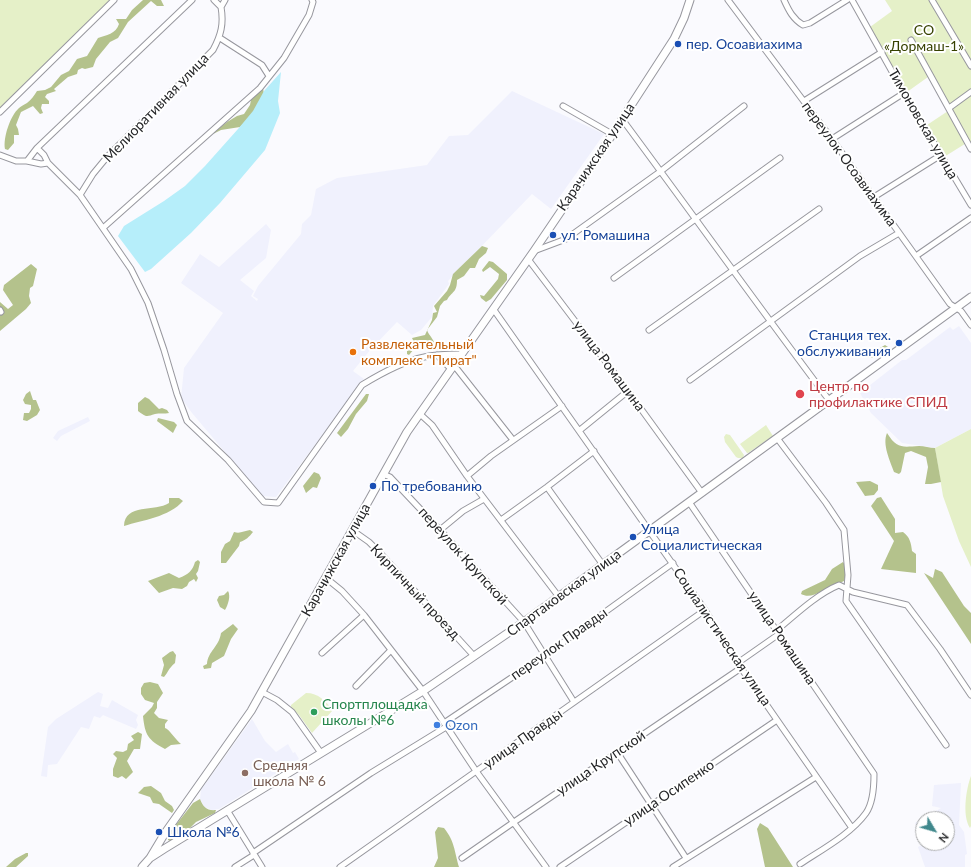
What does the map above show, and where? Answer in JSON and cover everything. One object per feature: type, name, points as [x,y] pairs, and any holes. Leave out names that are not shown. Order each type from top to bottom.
[{"type":"main road","name":"Карачижская улица","points":[[150,858],[164,833],[251,711],[407,432],[494,310],[622,119],[674,39],[684,18],[690,0]]},
{"type":"main road","name":"Спартаковская улица","points":[[142,867],[150,858],[423,691],[524,622],[971,297]]},
{"type":"street","points":[[0,112],[114,0]]},
{"type":"street","points":[[27,161],[37,148],[192,0]]},
{"type":"street","points":[[214,0],[221,7],[225,0]]},
{"type":"street","points":[[102,228],[260,88],[284,58],[309,15],[313,2],[312,0]]},
{"type":"street","name":"переулок Осоавиахима","points":[[728,0],[832,138],[950,304],[961,311],[971,325]]},
{"type":"street","points":[[784,0],[791,14],[803,25],[810,23],[846,0]]},
{"type":"street","name":"Тимоновская улица","points":[[852,0],[904,93],[971,205]]},
{"type":"street","points":[[932,0],[971,66]]},
{"type":"street","name":"Мелиоративная улица","points":[[80,195],[93,174],[107,157],[213,50],[220,38],[223,17],[221,7]]},
{"type":"street","points":[[220,38],[262,65],[269,76]]},
{"type":"street","points":[[911,40],[971,149]]},
{"type":"street","points":[[804,101],[882,52]]},
{"type":"street","points":[[949,108],[971,92]]},
{"type":"street","points":[[832,138],[904,93]]},
{"type":"street","points":[[563,106],[612,134]]},
{"type":"street","points":[[534,251],[566,239],[661,171],[744,106]]},
{"type":"street","points":[[622,119],[829,400]]},
{"type":"street","points":[[37,148],[44,155],[48,163],[80,195],[131,269],[148,303],[187,421],[228,460],[264,502],[278,503],[362,385],[382,372],[423,357],[462,354]]},
{"type":"street","points":[[0,155],[16,161],[27,161],[41,164],[48,163]]},
{"type":"street","points":[[874,198],[941,155]]},
{"type":"street","points":[[614,278],[780,158]]},
{"type":"street","points":[[649,330],[819,209]]},
{"type":"street","points":[[916,256],[971,218]]},
{"type":"street","points":[[690,380],[860,256],[899,233]]},
{"type":"street","name":"улица Ромашина","points":[[528,259],[628,391],[702,493]]},
{"type":"street","name":"Социалистическая улица","points":[[494,310],[706,610],[740,665],[852,828]]},
{"type":"street","points":[[436,355],[457,369],[513,440]]},
{"type":"street","points":[[580,430],[628,391]]},
{"type":"street","points":[[467,476],[491,456],[562,406]]},
{"type":"street","points":[[420,414],[432,425],[467,476],[559,597]]},
{"type":"street","points":[[777,438],[826,503],[844,530],[848,575],[846,601],[946,745]]},
{"type":"street","points":[[501,520],[547,488],[594,451]]},
{"type":"street","name":"переулок Крупской","points":[[383,474],[390,478],[440,530],[524,622],[574,702]]},
{"type":"street","points":[[547,488],[603,565]]},
{"type":"street","points":[[440,530],[463,511],[484,498]]},
{"type":"street","name":"улица Ромашина","points":[[690,502],[710,535],[874,774],[872,796],[866,812],[852,828]]},
{"type":"street","name":"Кирпичный проезд","points":[[352,530],[369,542],[382,555],[474,656]]},
{"type":"street","name":"переулок Правды","points":[[235,867],[371,773],[445,725],[673,563]]},
{"type":"street","points":[[326,578],[342,591],[364,615],[423,691],[476,771],[546,867]]},
{"type":"street","name":"улица Крупской","points":[[462,858],[617,752],[740,665],[805,607],[833,587],[839,585],[846,588]]},
{"type":"street","points":[[846,588],[853,592],[907,605],[940,649],[971,695]]},
{"type":"street","name":"улица Правды","points":[[340,867],[706,610]]},
{"type":"street","points":[[322,653],[364,615]]},
{"type":"street","points":[[356,686],[391,650]]},
{"type":"street","points":[[262,692],[277,700],[292,712],[321,753]]},
{"type":"street","name":"улица Осипенко","points":[[560,867],[778,720]]},
{"type":"street","points":[[617,752],[686,858]]},
{"type":"street","points":[[673,867],[816,777]]},
{"type":"street","points":[[227,810],[262,867]]},
{"type":"street","points":[[800,864],[852,828]]},
{"type":"shaded area","points":[[512,91],[604,134],[551,209],[532,194],[448,281],[449,284],[433,306],[432,317],[421,330],[412,335],[397,322],[371,349],[353,371],[364,379],[276,497],[262,496],[181,398],[184,368],[223,313],[181,283],[200,254],[219,267],[266,224],[271,230],[266,258],[240,280],[254,291],[251,296],[257,301],[258,299],[253,296],[258,286],[301,234],[302,224],[311,215],[316,189],[337,178],[427,165],[449,136],[468,135]]},
{"type":"shaded area","points":[[959,326],[971,343],[971,429],[935,448],[902,443],[871,413],[860,393],[902,360],[906,360],[950,327],[953,330]]},
{"type":"shaded area","points":[[88,417],[90,421],[61,436],[57,441],[53,438],[58,431]]},
{"type":"shaded area","points":[[98,692],[103,694],[100,706],[108,708],[112,700],[138,715],[136,720],[138,725],[136,729],[103,715],[100,718],[94,716],[89,729],[81,727],[57,764],[48,765],[47,777],[41,776],[48,727],[56,719]]},
{"type":"shaded area","name":"Средняя школа № 6","points":[[252,719],[265,741],[276,752],[288,744],[293,753],[295,752],[299,759],[219,809],[212,810],[204,807],[200,799],[201,790]]},
{"type":"shaded area","points":[[961,783],[959,825],[964,832],[967,854],[965,855],[965,867],[925,867],[919,851],[955,851],[955,811],[936,811],[941,808],[932,806],[934,785]]},
{"type":"green space","points":[[0,0],[110,0],[0,108]]},
{"type":"green space","points":[[143,0],[161,0],[164,6],[157,6],[151,1],[128,22],[118,38],[110,42],[96,59],[93,67],[78,70],[77,74],[68,77],[54,89],[56,91],[47,94],[45,97],[49,101],[49,104],[42,104],[41,108],[43,113],[40,114],[33,106],[21,112],[16,125],[19,135],[14,135],[14,143],[8,150],[5,149],[5,139],[8,127],[19,108],[30,101],[37,91],[45,90],[51,87],[61,75],[69,71],[77,59],[87,56],[98,38],[110,34],[116,30],[119,24],[116,19],[126,19],[132,10]]},
{"type":"green space","name":"СО «Дормаш-1»","points":[[885,0],[971,0],[971,146],[968,142],[944,157],[927,125],[948,111],[928,77],[907,92],[870,27],[892,11]]},
{"type":"green space","points":[[263,88],[264,94],[252,115],[240,127],[221,130],[213,134],[227,122],[244,114],[250,105],[251,100]]},
{"type":"green space","points":[[482,246],[488,248],[486,253],[479,259],[475,268],[470,268],[464,276],[457,280],[455,290],[440,306],[437,317],[428,329],[433,313],[437,312],[434,306],[447,291],[453,274]]},
{"type":"green space","points":[[489,261],[493,262],[507,274],[507,280],[491,299],[486,302],[480,295],[484,296],[498,279],[499,274],[490,267],[483,272],[482,270]]},
{"type":"green space","points":[[31,264],[37,269],[33,286],[30,288],[29,296],[31,303],[0,331],[0,302],[8,309],[13,305],[3,290],[4,285]]},
{"type":"green space","points":[[427,330],[435,346],[440,346],[444,349],[443,352],[433,347],[414,349],[409,355],[407,354],[407,351],[414,342],[412,338],[425,335]]},
{"type":"green space","points":[[885,345],[888,348],[884,352],[872,358],[867,358],[870,354]]},
{"type":"green space","points":[[30,391],[33,400],[36,400],[40,410],[37,415],[27,421],[23,420],[24,413],[29,413],[31,405],[25,404],[23,400],[26,394]]},
{"type":"green space","points":[[366,394],[369,394],[367,401],[356,414],[348,429],[341,437],[337,433]]},
{"type":"green space","points":[[145,397],[159,409],[162,408],[167,410],[169,413],[146,416],[138,411],[138,403]]},
{"type":"green space","points":[[158,418],[174,422],[177,425],[173,433],[157,421]]},
{"type":"green space","points":[[766,425],[773,436],[747,453],[740,444]]},
{"type":"green space","points":[[971,429],[971,567],[959,541],[943,496],[935,448]]},
{"type":"green space","points":[[887,433],[894,442],[900,446],[935,448],[941,482],[925,484],[928,467],[926,457],[911,451],[905,453],[901,472],[899,474],[894,472],[885,442]]},
{"type":"green space","points":[[726,434],[730,435],[744,455],[743,458],[736,457],[725,442],[724,437]]},
{"type":"green space","points":[[314,472],[319,474],[321,478],[317,488],[313,487],[306,493],[303,486]]},
{"type":"green space","points":[[870,481],[878,485],[878,490],[874,495],[865,496],[856,482]]},
{"type":"green space","points":[[881,497],[895,519],[895,533],[903,532],[910,540],[912,551],[916,554],[916,573],[881,569],[894,541],[871,506],[877,498]]},
{"type":"green space","points":[[169,498],[179,498],[183,501],[171,511],[147,520],[124,526],[129,514],[142,509],[163,506],[169,503]]},
{"type":"green space","points":[[250,530],[253,532],[240,542],[239,546],[226,563],[221,563],[221,552],[225,544],[230,541],[234,532],[240,533]]},
{"type":"green space","points":[[198,560],[200,562],[196,574],[198,578],[196,582],[194,579],[182,589],[173,588],[159,593],[148,581],[169,573],[179,578],[182,577],[190,572],[195,562]]},
{"type":"green space","points":[[843,562],[846,571],[844,581],[834,584],[814,595],[809,596],[801,594],[802,591],[825,580],[832,569]]},
{"type":"green space","points":[[935,569],[942,572],[964,606],[971,613],[971,644],[924,573],[933,578]]},
{"type":"green space","points":[[228,591],[229,600],[225,610],[220,607],[217,600],[219,596],[224,595]]},
{"type":"green space","points":[[233,624],[238,629],[231,639],[224,656],[212,663],[211,668],[204,669],[203,666],[207,664],[209,656],[218,642],[221,633]]},
{"type":"green space","points":[[173,651],[176,655],[175,663],[164,677],[161,676],[164,665],[162,658]]},
{"type":"green space","points":[[150,682],[158,684],[163,693],[157,702],[157,708],[154,713],[159,718],[168,720],[165,724],[165,728],[181,744],[171,745],[165,749],[151,740],[146,732],[143,716],[154,703],[145,700],[141,694],[141,688],[144,683]]},
{"type":"green space","name":"Спортплощадка школы №6","points":[[306,693],[315,694],[333,710],[312,733],[299,715],[291,708],[291,705]]},
{"type":"green space","points":[[138,732],[142,734],[140,749],[134,749],[127,761],[133,772],[126,779],[122,776],[118,778],[113,776],[113,769],[117,758],[113,754],[116,751],[123,752],[127,750],[128,744],[134,740],[131,736]]},
{"type":"green space","points":[[971,776],[970,828],[965,810],[966,795]]},
{"type":"green space","points":[[151,786],[161,793],[165,801],[172,806],[174,810],[172,813],[159,804],[153,803],[150,797],[138,793],[144,787]]},
{"type":"green space","points":[[200,799],[206,808],[216,810],[215,813],[196,822],[185,833],[170,841],[168,840],[168,835],[193,803]]},
{"type":"green space","points":[[760,823],[768,828],[793,867],[765,867],[757,829]]},
{"type":"green space","points":[[438,827],[444,828],[450,838],[454,846],[459,867],[434,867],[438,858],[435,832]]},
{"type":"green space","points":[[28,853],[28,856],[16,867],[6,867],[15,859]]},
{"type":"water","points":[[281,72],[278,101],[280,113],[265,150],[220,203],[191,233],[151,269],[145,272],[118,236],[124,226],[185,186],[238,129],[253,111],[264,91]]},
{"type":"place","name":"пер. Осоавиахима","points":[[678,44]]},
{"type":"place","name":"ул. Ромашина","points":[[553,235]]},
{"type":"place","name":"Станция тех. обслуживания","points":[[899,343]]},
{"type":"place","name":"Развлекательный комплекс \"Пират\"","points":[[353,352]]},
{"type":"place","name":"Центр по профилактике СПИД","points":[[800,394]]},
{"type":"place","name":"По требованию","points":[[373,486]]},
{"type":"place","name":"Улица Социалистическая","points":[[633,537]]},
{"type":"place","name":"Спортплощадка школы №6","points":[[314,712]]},
{"type":"place","name":"Ozon","points":[[437,725]]},
{"type":"place","name":"Средняя школа № 6","points":[[245,773]]},
{"type":"place","name":"Школа №6","points":[[159,832]]}]
